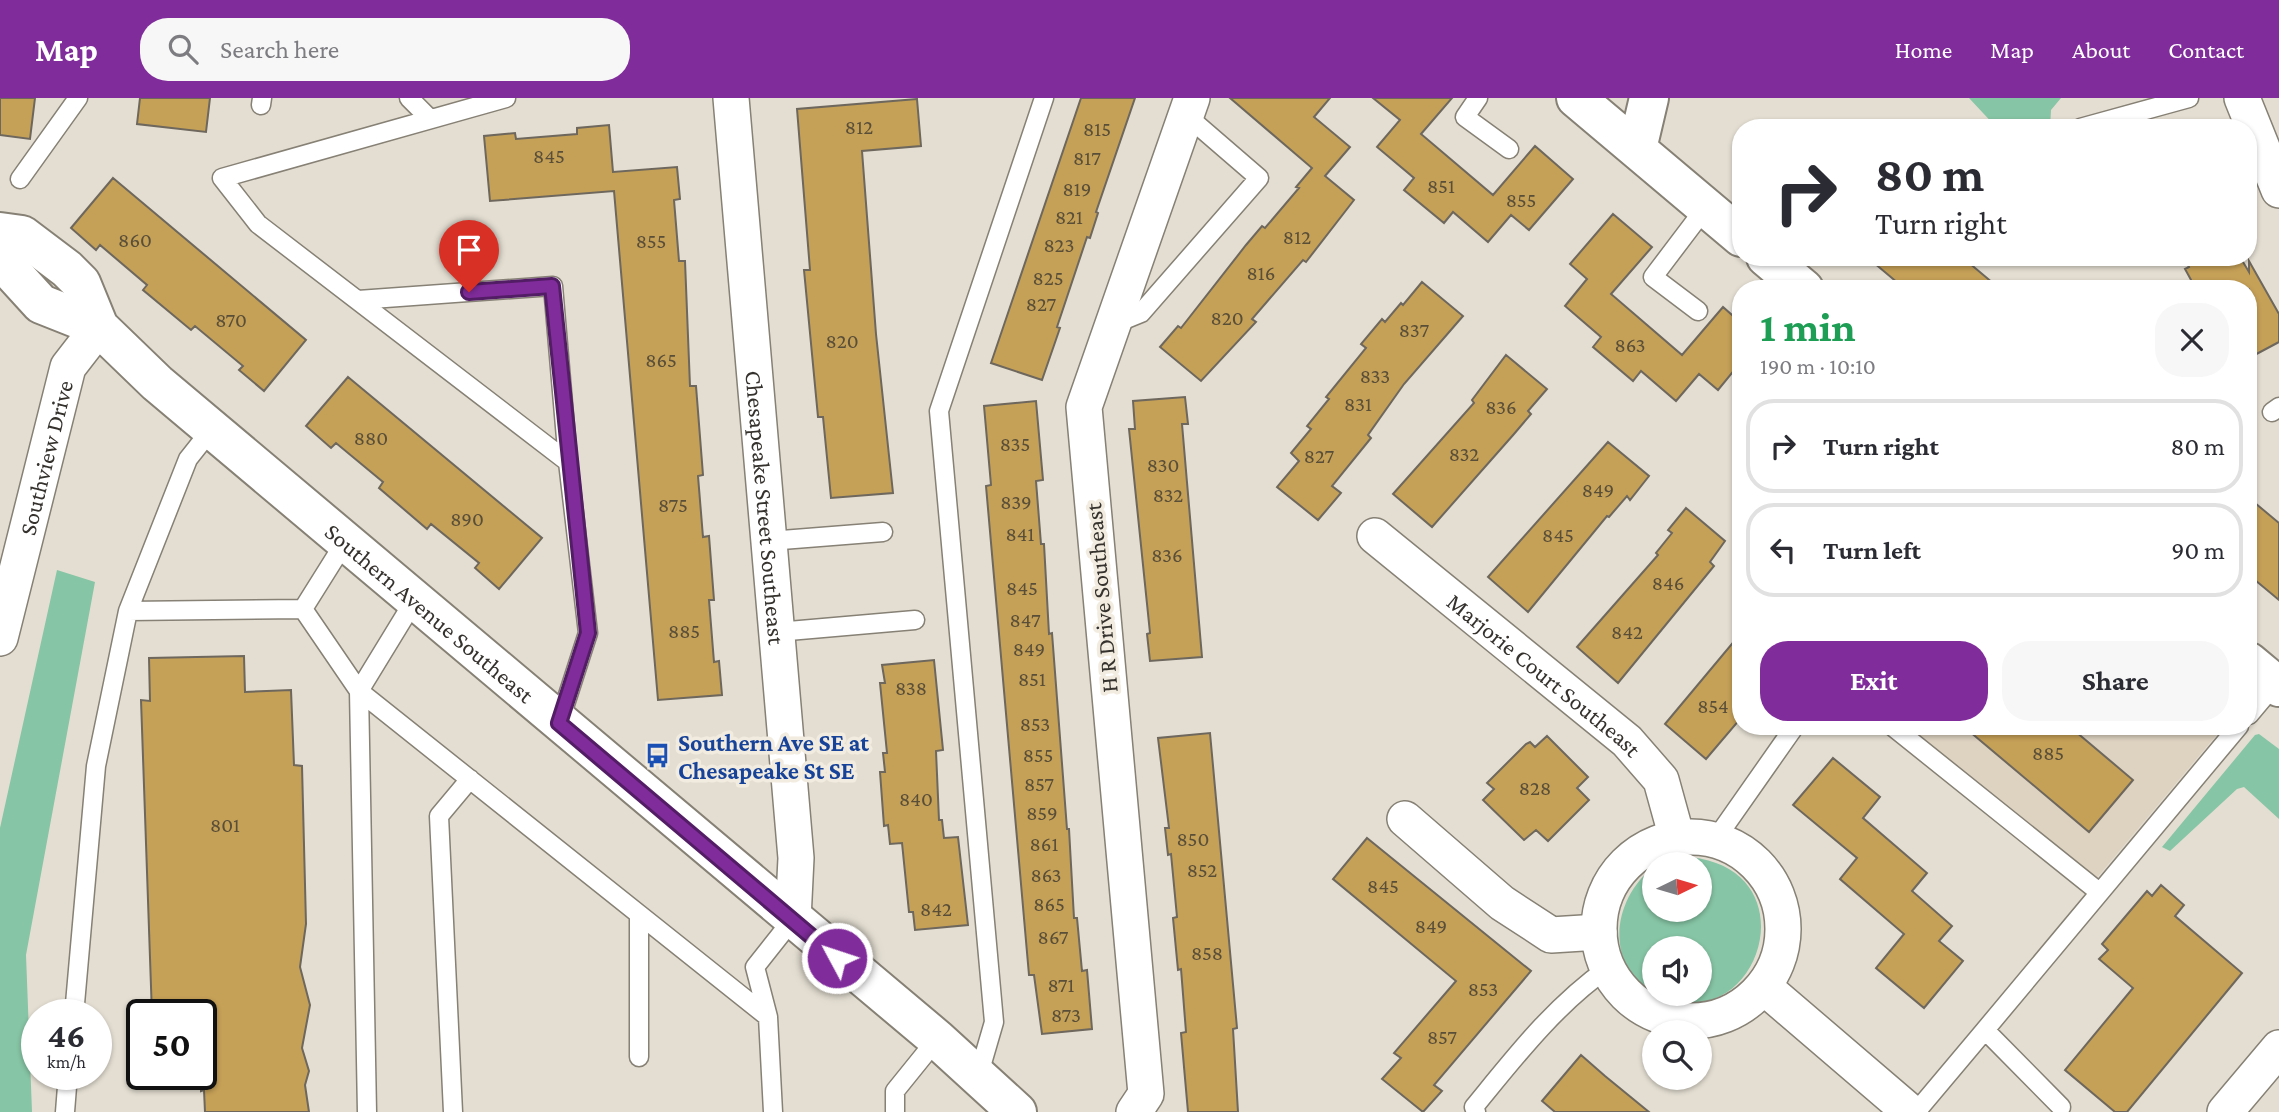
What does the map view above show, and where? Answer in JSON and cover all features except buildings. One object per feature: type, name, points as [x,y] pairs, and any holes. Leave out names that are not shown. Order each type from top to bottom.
[{"type":"main road","points":[[1576,98],[1732,229]]},
{"type":"main road","points":[[1637,149],[1649,98]]},
{"type":"main road","name":"Southern Avenue Southeast","points":[[0,232],[22,235],[67,269],[81,284],[99,327],[156,383],[937,1039],[1017,1112]]},
{"type":"main road","name":"Southern Avenue Southeast","points":[[0,258],[41,304],[99,327]]},
{"type":"main road","points":[[1777,266],[1793,280]]},
{"type":"street","name":"Chesapeake Street Southeast","points":[[731,98],[796,858],[793,919]]},
{"type":"street","name":"H R Drive Southeast","points":[[1134,1112],[1146,1094],[1084,407],[1189,107]]},
{"type":"street","points":[[2257,140],[2279,190]]},
{"type":"street","name":"Southview Drive","points":[[0,638],[68,367],[99,327]]},
{"type":"street","name":"Marjorie Court Southeast","points":[[1375,536],[1627,741],[1661,780],[1676,838]]},
{"type":"street","points":[[1405,819],[1502,903],[1551,935],[1599,932]]},
{"type":"street","points":[[1676,838],[1715,839],[1743,852],[1756,864],[1779,898],[1783,940],[1776,966],[1764,987],[1738,1010],[1717,1018],[1687,1022],[1657,1016],[1639,1006],[1623,992],[1608,968],[1599,932],[1607,892],[1620,870],[1653,845],[1676,838]]},
{"type":"street","points":[[1764,987],[1913,1112]]},
{"type":"street","points":[[2225,1112],[2279,1048]]},
{"type":"lane","points":[[20,179],[78,98]]},
{"type":"lane","points":[[408,98],[429,118]]},
{"type":"lane","points":[[506,98],[222,178],[258,225],[569,462]]},
{"type":"lane","points":[[978,1079],[993,1022],[939,411],[1044,98]]},
{"type":"lane","points":[[1478,98],[1465,117],[1510,149]]},
{"type":"lane","points":[[2113,119],[2189,98]]},
{"type":"lane","points":[[1113,324],[1141,313],[1259,178],[1189,107]]},
{"type":"lane","points":[[1698,311],[1653,277],[1706,207]]},
{"type":"lane","points":[[358,300],[552,286],[588,633],[559,723]]},
{"type":"lane","points":[[75,999],[96,766],[128,611],[188,459],[211,430]]},
{"type":"lane","points":[[769,541],[883,532]]},
{"type":"lane","points":[[303,608],[345,542]]},
{"type":"lane","points":[[367,1112],[359,691],[414,601]]},
{"type":"lane","points":[[128,611],[303,608]]},
{"type":"lane","points":[[303,608],[359,691],[768,1017]]},
{"type":"lane","points":[[777,632],[915,620]]},
{"type":"lane","points":[[2257,699],[2268,678]]},
{"type":"lane","points":[[1715,839],[1789,735]]},
{"type":"lane","points":[[1903,735],[2099,892]]},
{"type":"lane","points":[[1913,1112],[2231,735]]},
{"type":"lane","points":[[453,1112],[439,816],[470,779]]},
{"type":"lane","points":[[639,915],[639,1057]]},
{"type":"lane","points":[[773,1112],[768,1017],[755,967],[793,919]]},
{"type":"lane","points":[[1476,1112],[1474,1107],[1528,1042],[1576,990],[1608,968]]},
{"type":"lane","points":[[1985,1030],[2061,1108]]},
{"type":"lane","points":[[895,1112],[895,1091],[937,1039]]},
{"type":"lane","points":[[65,1112],[67,1090]]},
{"type":"shaded area","points":[[1920,735],[2216,735],[2095,880]]},
{"type":"green space","points":[[1969,98],[2061,98],[2051,110],[2050,119],[1989,119]]},
{"type":"green space","points":[[57,570],[95,582],[26,955],[28,999],[21,999],[21,1090],[31,1090],[32,1112],[0,1112],[0,828]]},
{"type":"green space","points":[[2255,735],[2279,749],[2279,819],[2244,787],[2237,789],[2170,851],[2162,847]]},
{"type":"green space","points":[[1712,864],[1729,869],[1752,891],[1761,920],[1758,949],[1744,976],[1722,995],[1712,998],[1712,936],[1642,936],[1642,983],[1637,979],[1626,965],[1620,930],[1623,912],[1642,878],[1642,922],[1712,922]]},
{"type":"place","name":"Southern Ave SE at Chesapeake St SE","points":[[658,756]]},
{"type":"route","points":[[469,292],[552,286],[588,633],[559,723],[837,958]]}]
